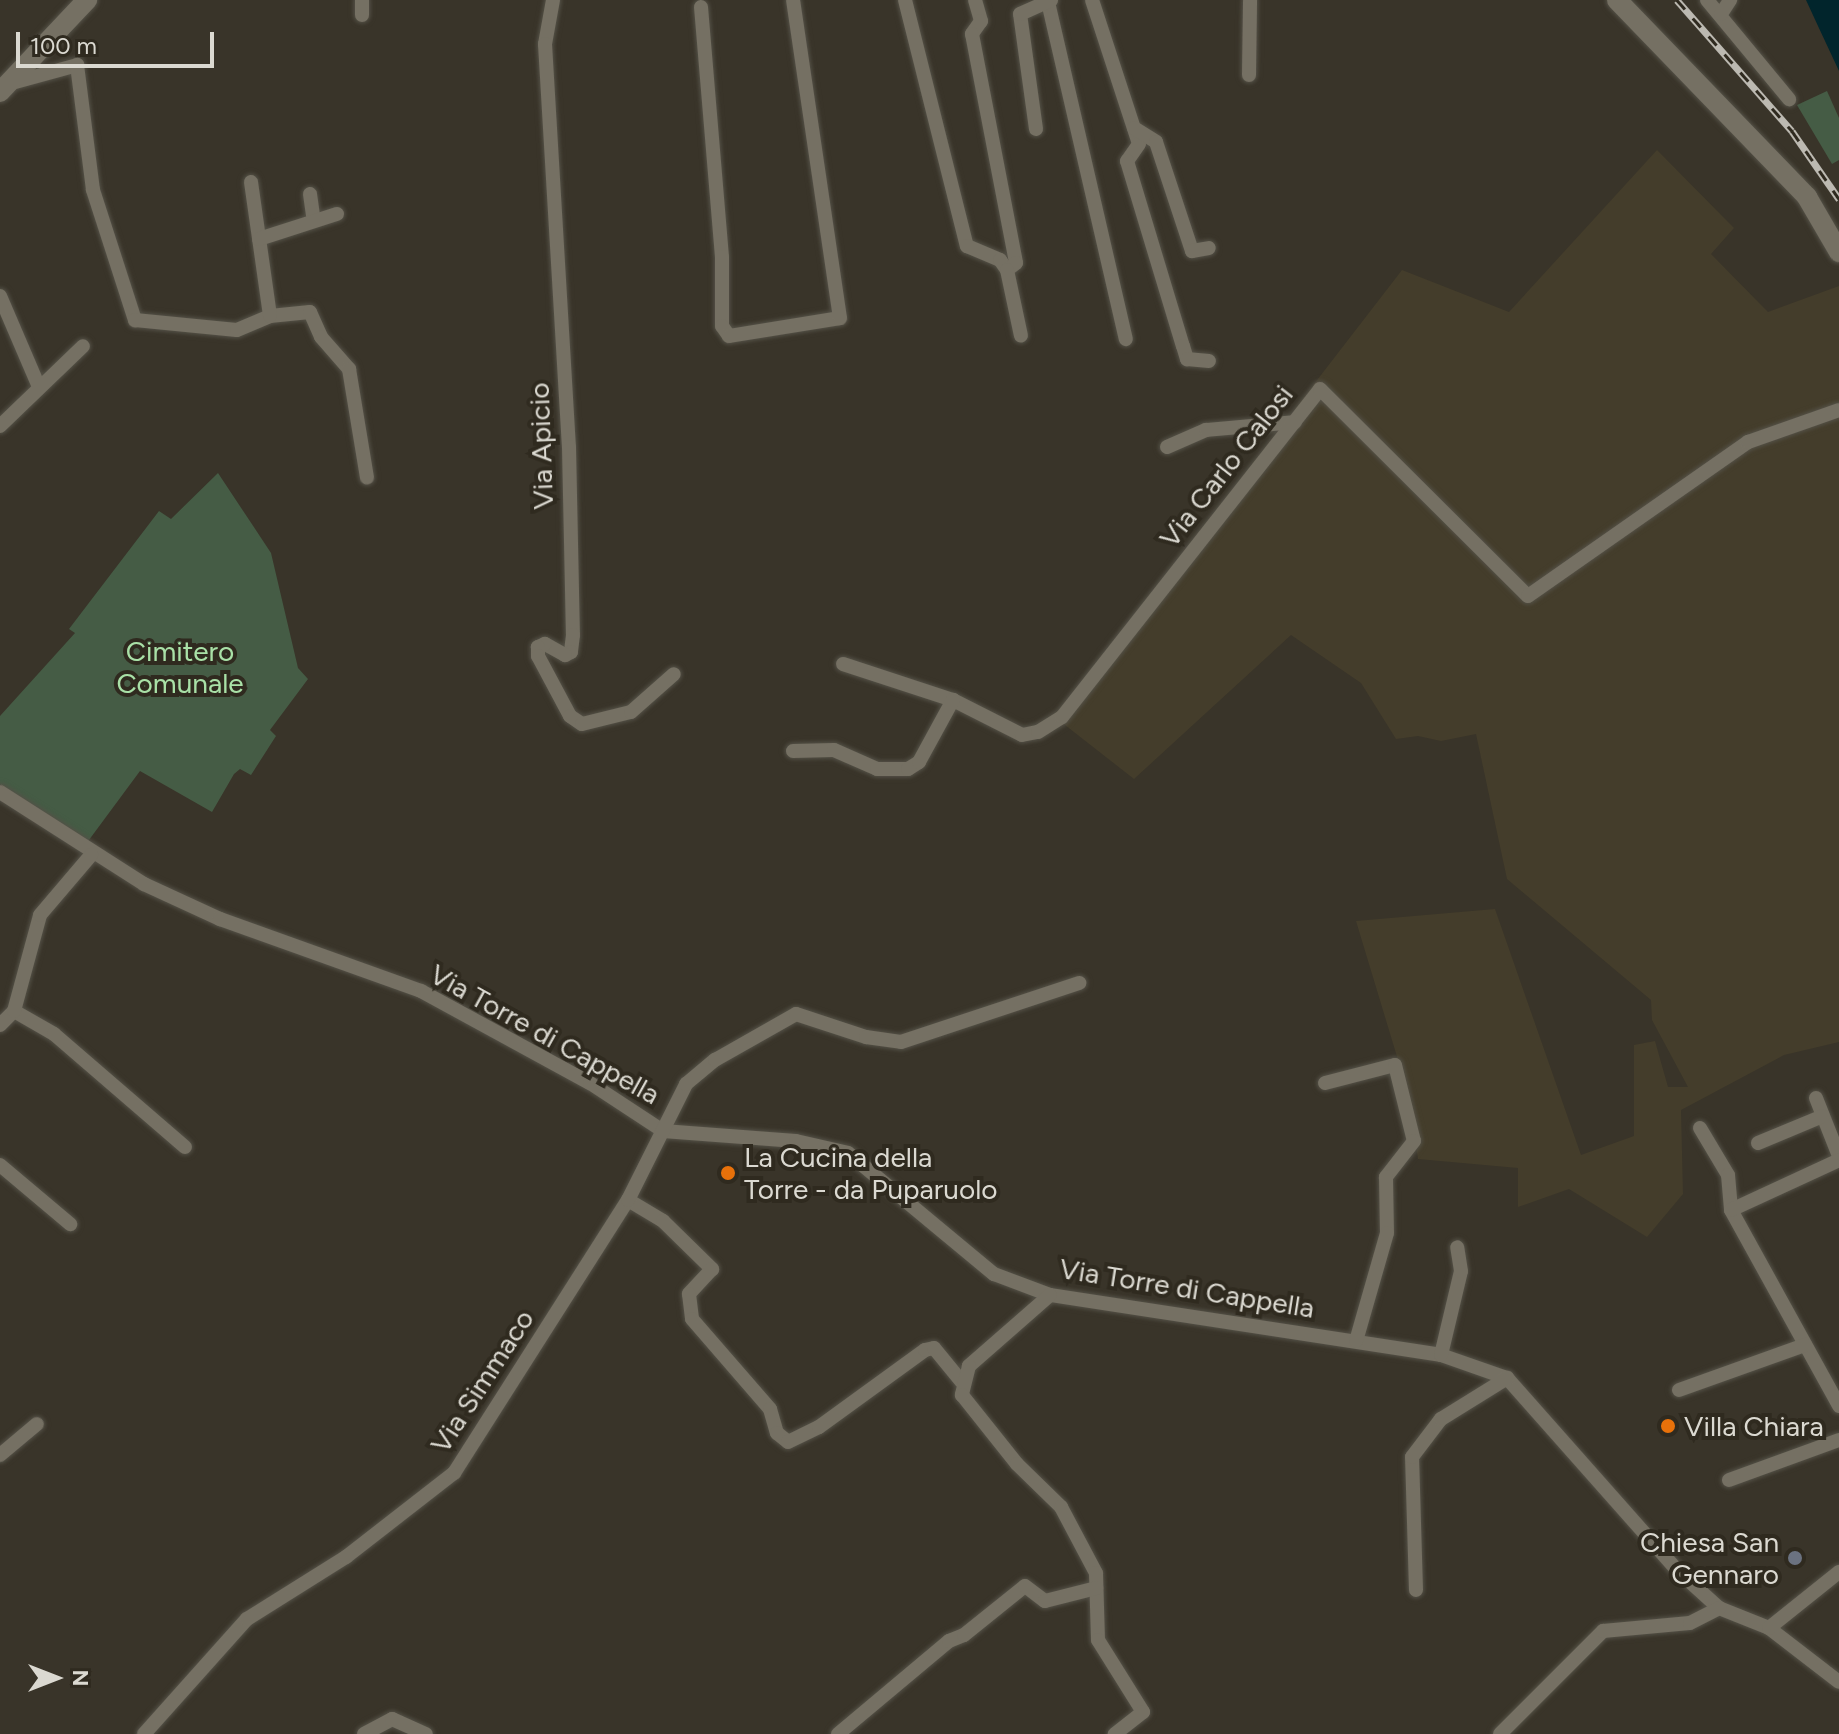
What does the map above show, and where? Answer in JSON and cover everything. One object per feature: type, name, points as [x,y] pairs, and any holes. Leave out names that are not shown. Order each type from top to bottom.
[{"type":"street","points":[[4,88],[87,0]]},
{"type":"street","name":"Via Apicio","points":[[553,0],[545,44],[569,447],[573,635],[571,652],[565,655],[545,644],[538,647],[538,656],[570,716],[582,724],[631,712],[674,674]]},
{"type":"street","points":[[701,7],[720,228],[722,326],[729,336],[840,318],[793,0]]},
{"type":"street","points":[[905,0],[967,246],[1000,260],[1007,270],[1021,336]]},
{"type":"street","points":[[975,0],[981,21],[972,34],[1016,263],[1007,270]]},
{"type":"street","points":[[1092,0],[1139,144],[1127,161],[1187,359],[1209,361]]},
{"type":"street","points":[[1249,75],[1250,0]]},
{"type":"street","points":[[1617,0],[1807,197],[1839,252]]},
{"type":"street","points":[[1707,0],[1789,99]]},
{"type":"street","points":[[1721,14],[1730,0]]},
{"type":"street","points":[[1036,129],[1020,14],[1049,1],[1126,339]]},
{"type":"street","points":[[4,88],[77,65],[93,190],[135,320],[237,330],[270,316],[310,312],[321,337],[349,369],[367,478]]},
{"type":"street","points":[[1134,128],[1156,142],[1192,251],[1209,248]]},
{"type":"street","points":[[251,182],[270,316]]},
{"type":"street","points":[[310,194],[314,221]]},
{"type":"street","points":[[259,239],[337,214]]},
{"type":"street","points":[[0,296],[39,387]]},
{"type":"street","points":[[0,426],[83,346]]},
{"type":"street","name":"Via Carlo Calosi","points":[[843,664],[953,700],[1022,735],[1062,717],[1320,389],[1528,596],[1748,442],[1839,410]]},
{"type":"street","points":[[1167,447],[1206,430],[1295,422]]},
{"type":"street","points":[[793,751],[834,750],[877,769],[908,769],[919,762],[953,700]]},
{"type":"street","name":"Via Torre di Cappella","points":[[0,792],[91,855],[220,919],[421,991],[590,1083],[663,1131],[796,1141],[848,1153],[994,1274],[1050,1295],[1441,1355],[1507,1378],[1676,1569],[1719,1608],[1769,1628],[1839,1682]]},
{"type":"street","points":[[0,1025],[14,1011],[40,915],[91,855]]},
{"type":"street","name":"Via Simmaco","points":[[144,1734],[247,1619],[346,1557],[454,1473],[628,1200],[686,1084],[715,1060],[796,1014],[866,1037],[901,1042],[1079,983]]},
{"type":"street","points":[[14,1011],[54,1034],[185,1147]]},
{"type":"street","points":[[1325,1083],[1395,1065],[1414,1141],[1386,1177],[1387,1233],[1356,1341]]},
{"type":"street","points":[[1731,1210],[1839,1158],[1816,1098]]},
{"type":"street","points":[[1758,1143],[1823,1116]]},
{"type":"street","points":[[1700,1128],[1728,1175],[1731,1210],[1839,1406]]},
{"type":"street","points":[[0,1165],[70,1224]]},
{"type":"street","points":[[628,1200],[663,1221],[712,1269],[689,1294],[692,1319],[770,1409],[777,1433],[788,1442],[819,1427],[925,1350],[934,1348],[961,1381],[971,1413],[1061,1507],[1096,1573],[1098,1640],[1143,1712],[1115,1734]]},
{"type":"street","points":[[1441,1355],[1461,1271],[1457,1247]]},
{"type":"street","points":[[961,1381],[969,1366],[1050,1295]]},
{"type":"street","points":[[1679,1390],[1805,1345]]},
{"type":"street","points":[[1416,1590],[1412,1457],[1441,1419],[1507,1378]]},
{"type":"street","points":[[0,1455],[37,1424]]},
{"type":"street","points":[[1729,1480],[1839,1440]]},
{"type":"street","points":[[1769,1628],[1839,1572]]},
{"type":"street","points":[[838,1734],[949,1641],[964,1635],[1025,1586],[1045,1601],[1096,1588]]},
{"type":"street","points":[[1500,1734],[1603,1631],[1690,1623],[1719,1608]]},
{"type":"street","points":[[364,1734],[392,1719],[426,1734]]},
{"type":"shaded area","points":[[1657,150],[1734,228],[1711,254],[1768,312],[1839,286],[1839,1042],[1784,1055],[1681,1110],[1683,1194],[1647,1237],[1569,1189],[1518,1207],[1518,1168],[1418,1159],[1408,1093],[1356,921],[1495,909],[1581,1155],[1634,1136],[1634,1045],[1655,1041],[1668,1087],[1688,1087],[1652,1020],[1651,1000],[1507,879],[1476,734],[1441,741],[1418,736],[1396,739],[1361,683],[1291,635],[1134,779],[1056,718],[1402,270],[1509,312]]},
{"type":"green space","points":[[1827,91],[1839,118],[1839,160],[1832,164],[1797,105]]},
{"type":"green space","name":"Cimitero Comunale","points":[[218,473],[271,553],[298,668],[308,679],[270,730],[276,736],[251,775],[240,769],[234,774],[212,812],[140,771],[86,844],[0,785],[0,716],[75,633],[69,629],[159,511],[171,519]]},
{"type":"water","points":[[1806,0],[1839,0],[1839,71],[1818,26]]},
{"type":"railway","points":[[1677,0],[1792,131],[1839,199]]},
{"type":"place","name":"La Cucina della Torre - da Puparuolo","points":[[728,1173]]},
{"type":"place","name":"Villa Chiara","points":[[1668,1426]]},
{"type":"place","name":"Chiesa San Gennaro","points":[[1795,1558]]}]
